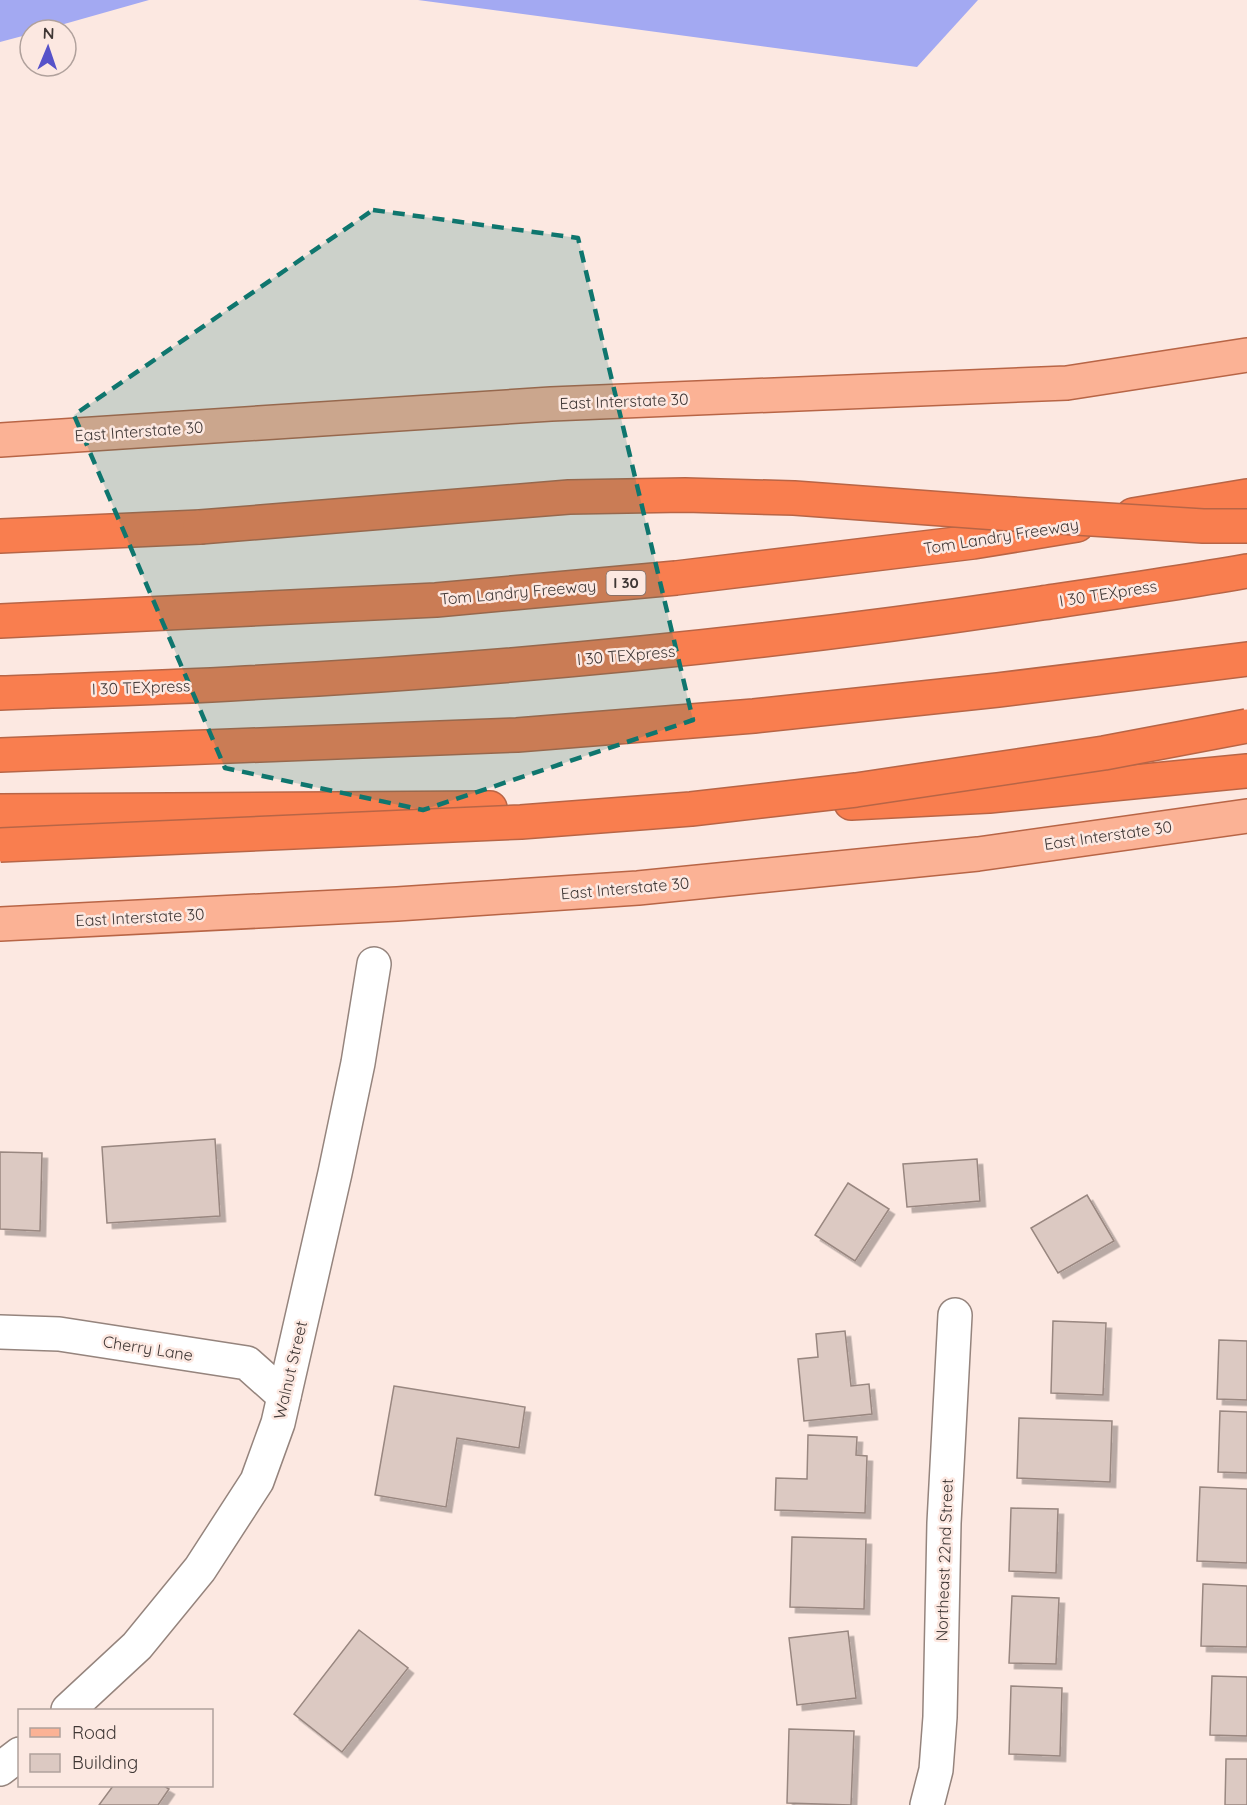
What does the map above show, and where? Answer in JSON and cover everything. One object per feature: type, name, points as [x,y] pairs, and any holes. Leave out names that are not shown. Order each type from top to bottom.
[{"type":"highway","points":[[0,536],[200,527],[569,497],[685,495],[794,498],[1020,515],[1203,526],[1247,526]]},
{"type":"highway","name":"Tom Landry Freeway","points":[[0,621],[436,600],[676,578],[973,542],[1247,496]]},
{"type":"highway","name":"I 30 TEXpress","points":[[0,693],[268,682],[482,668],[708,647],[960,616],[1247,571]]},
{"type":"highway","points":[[0,756],[529,734],[754,717],[1247,659]]},
{"type":"highway","points":[[0,844],[521,822],[691,809],[856,790],[1104,753],[1247,726]]},
{"type":"highway","points":[[0,811],[368,810],[862,803],[989,796],[1247,771]]},
{"type":"main road","name":"East Interstate 30","points":[[0,440],[551,404],[1067,383],[1247,355]]},
{"type":"main road","name":"East Interstate 30","points":[[0,924],[398,904],[638,888],[978,854],[1247,816]]},
{"type":"street","name":"Walnut Street","points":[[69,1709],[137,1646],[200,1569],[257,1481],[278,1423],[353,1085],[374,964]]},
{"type":"street","name":"Northeast 22nd Street","points":[[927,1805],[936,1770],[940,1717],[944,1523],[955,1315]]},
{"type":"street","name":"Cherry Lane","points":[[0,1332],[59,1334],[247,1363],[284,1396]]},
{"type":"street","points":[[0,1769],[18,1756]]},
{"type":"highlighted area","points":[[373,210],[578,238],[693,720],[423,810],[225,768],[74,415]]},
{"type":"shaded area","points":[[0,0],[149,0],[78,20],[78,18],[18,18],[18,37],[0,42]]},
{"type":"shaded area","points":[[418,0],[978,0],[917,67]]},
{"type":"building","points":[[215,1139],[220,1216],[107,1223],[102,1147]]},
{"type":"building","points":[[0,1152],[42,1153],[40,1231],[0,1229]]},
{"type":"building","points":[[977,1159],[980,1201],[907,1207],[903,1164]]},
{"type":"building","points":[[848,1183],[889,1209],[855,1261],[815,1235]]},
{"type":"building","points":[[1087,1195],[1114,1241],[1058,1273],[1031,1228]]},
{"type":"building","points":[[1053,1321],[1106,1323],[1103,1395],[1051,1393]]},
{"type":"building","points":[[845,1331],[851,1386],[869,1384],[872,1414],[804,1421],[798,1359],[818,1357],[816,1334]]},
{"type":"building","points":[[1219,1340],[1247,1341],[1247,1400],[1217,1399]]},
{"type":"building","points":[[394,1386],[525,1407],[519,1448],[457,1438],[446,1507],[375,1495]]},
{"type":"building","points":[[1220,1411],[1247,1412],[1247,1473],[1218,1472]]},
{"type":"building","points":[[1019,1418],[1112,1421],[1110,1482],[1017,1478]]},
{"type":"building","points":[[808,1435],[857,1437],[856,1455],[867,1456],[865,1513],[775,1510],[776,1478],[807,1479]]},
{"type":"building","points":[[1200,1487],[1247,1489],[1247,1563],[1197,1561]]},
{"type":"building","points":[[1011,1508],[1058,1509],[1056,1573],[1009,1571]]},
{"type":"building","points":[[792,1537],[866,1539],[864,1609],[790,1607]]},
{"type":"building","points":[[1203,1584],[1247,1586],[1247,1647],[1201,1646]]},
{"type":"building","points":[[1012,1596],[1059,1598],[1056,1664],[1009,1663]]},
{"type":"building","points":[[359,1630],[408,1668],[342,1752],[294,1714]]},
{"type":"building","points":[[848,1631],[856,1698],[797,1705],[789,1638]]},
{"type":"building","points":[[1212,1676],[1247,1677],[1247,1736],[1210,1735]]},
{"type":"building","points":[[1011,1686],[1062,1688],[1060,1756],[1009,1754]]},
{"type":"building","points":[[789,1729],[854,1731],[851,1805],[787,1803]]},
{"type":"building","points":[[1226,1759],[1247,1759],[1247,1805],[1225,1805]]},
{"type":"building","points":[[112,1787],[166,1787],[169,1789],[158,1805],[99,1805]]}]
